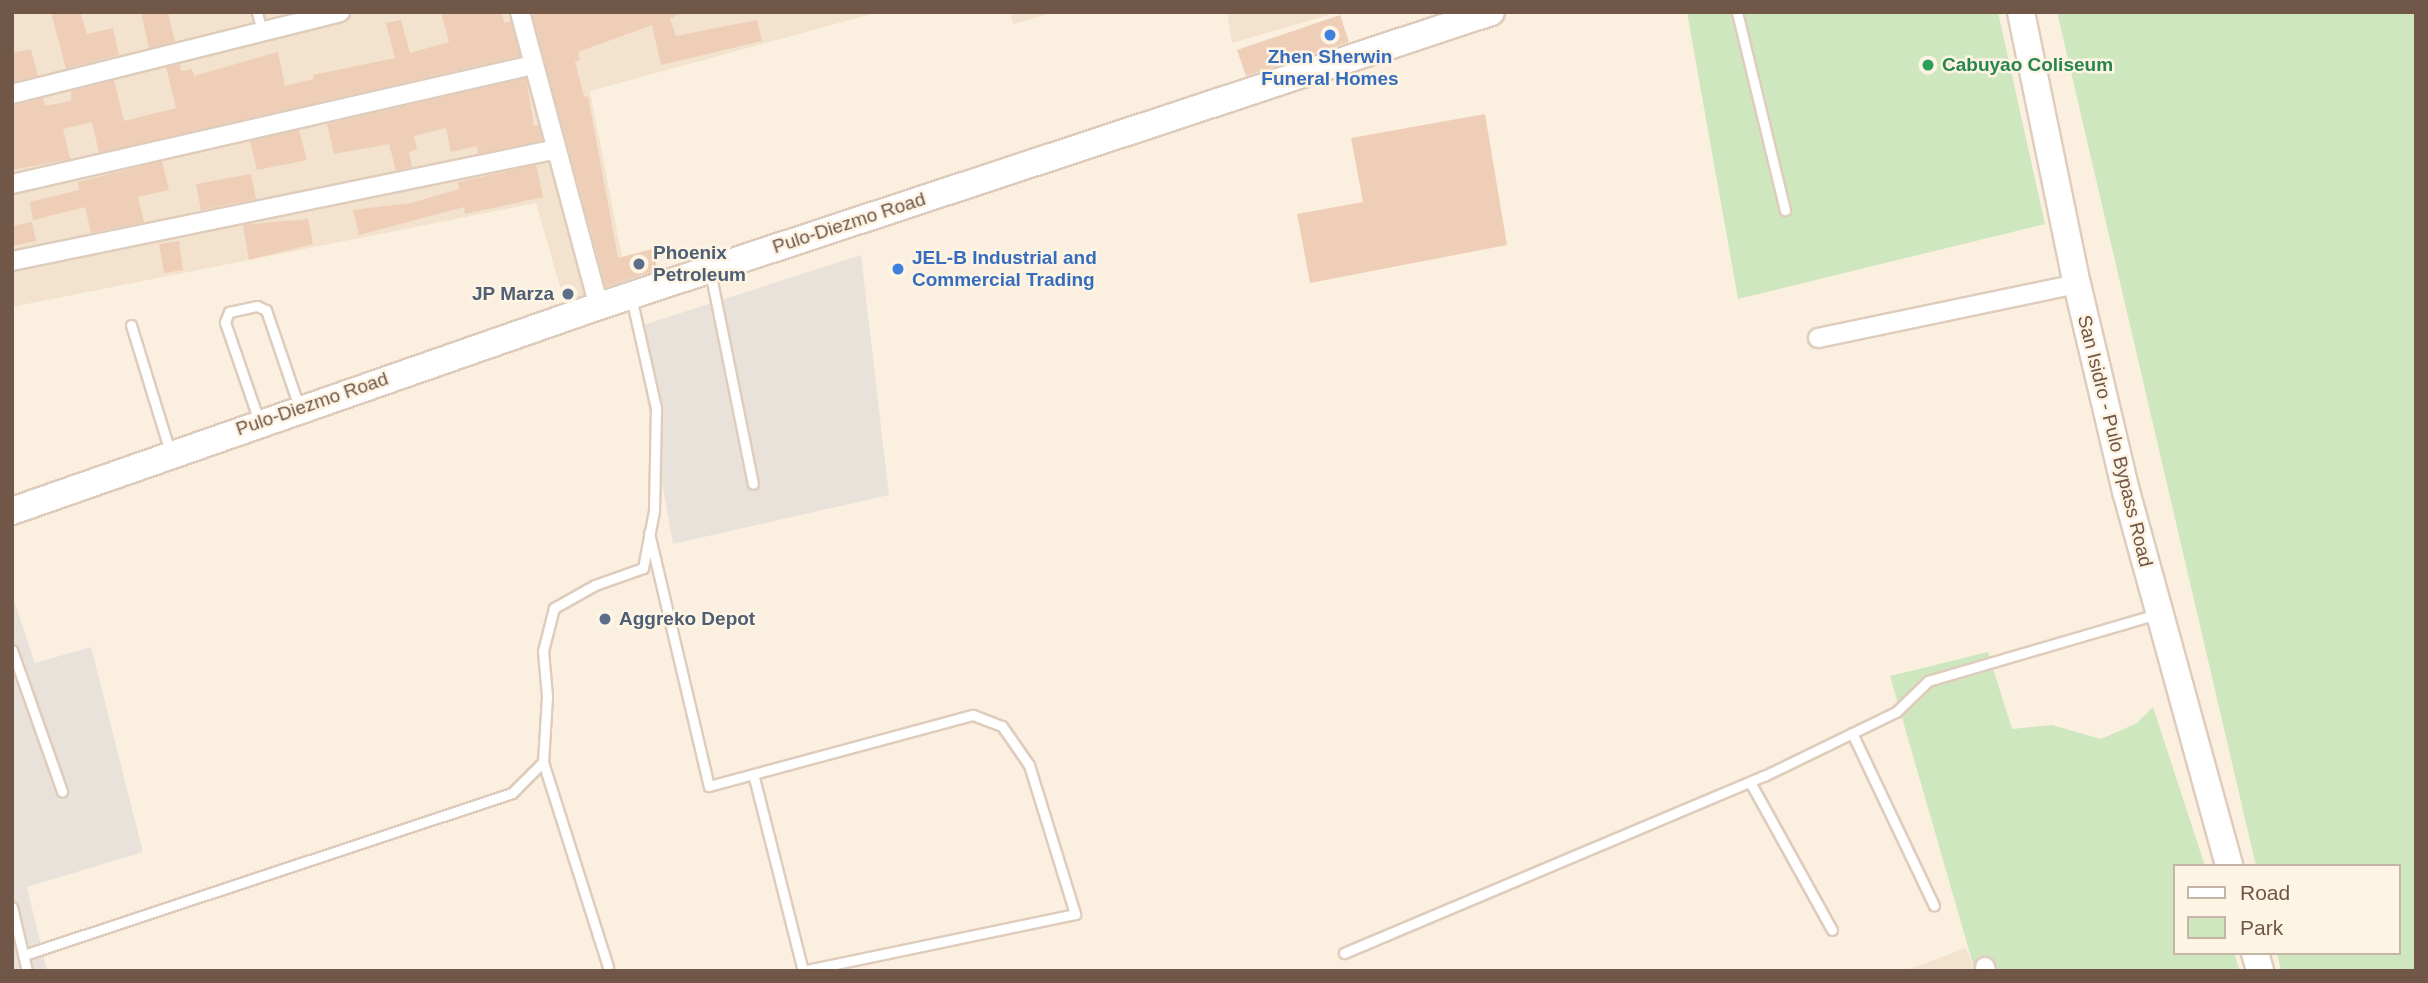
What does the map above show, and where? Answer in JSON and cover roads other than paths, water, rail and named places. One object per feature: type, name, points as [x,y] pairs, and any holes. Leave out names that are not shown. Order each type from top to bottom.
[{"type":"main road","name":"Pulo-Diezmo Road","points":[[12,511],[299,408],[598,306],[1491,12]]},
{"type":"main road","name":"San Isidro - Pulo Bypass Road","points":[[2021,12],[2077,284],[2159,614],[2228,864]]},
{"type":"street","points":[[12,94],[340,12]]},
{"type":"street","points":[[520,12],[598,306]]},
{"type":"street","points":[[12,184],[533,65]]},
{"type":"street","points":[[12,261],[557,149]]},
{"type":"street","points":[[1818,338],[2077,284]]},
{"type":"lane","points":[[257,12],[262,32]]},
{"type":"lane","points":[[1737,12],[1786,210]]},
{"type":"lane","points":[[710,270],[753,484]]},
{"type":"lane","points":[[608,967],[543,762],[547,696],[543,651],[554,608],[595,585],[643,568],[649,533],[656,408],[631,296]]},
{"type":"lane","points":[[260,422],[225,322],[229,312],[257,306],[266,310],[299,408]]},
{"type":"lane","points":[[131,325],[170,454]]},
{"type":"lane","points":[[649,533],[709,786],[752,774],[973,715],[1002,726],[1029,765],[1075,914],[803,971],[752,774]]},
{"type":"lane","points":[[1344,953],[1751,782],[1896,712],[1928,681],[2159,614]]},
{"type":"lane","points":[[12,650],[62,791]]},
{"type":"lane","points":[[1852,733],[1934,906]]},
{"type":"lane","points":[[24,955],[512,793],[543,762]]},
{"type":"lane","points":[[1751,782],[1832,930]]},
{"type":"lane","points":[[12,907],[27,971]]},
{"type":"place","name":"Zhen Sherwin Funeral Homes","points":[[1330,35]]},
{"type":"place","name":"Cabuyao Coliseum","points":[[1928,65]]},
{"type":"place","name":"Phoenix Petroleum","points":[[639,264]]},
{"type":"place","name":"JEL-B Industrial and Commercial Trading","points":[[898,269]]},
{"type":"place","name":"JP Marza","points":[[568,294]]},
{"type":"place","name":"Aggreko Depot","points":[[605,619]]}]
